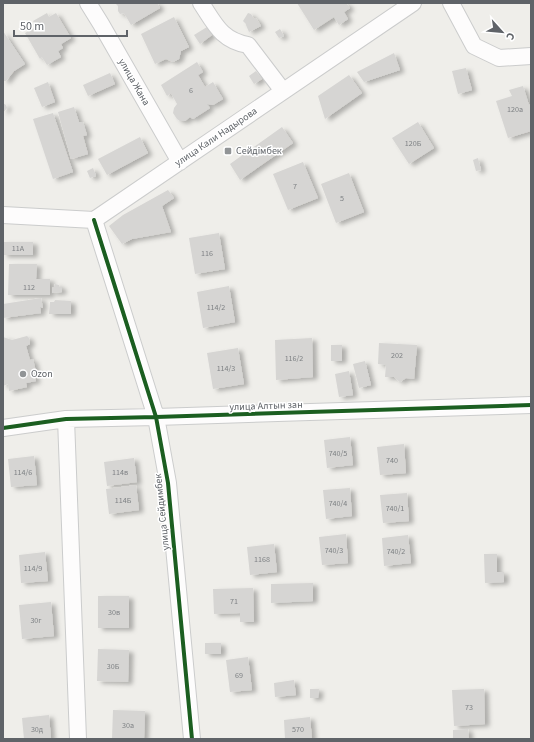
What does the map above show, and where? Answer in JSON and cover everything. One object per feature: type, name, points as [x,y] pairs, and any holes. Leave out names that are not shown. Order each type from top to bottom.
[{"type":"street","name":"улица Жана","points":[[88,3],[180,162]]},
{"type":"street","points":[[201,3],[222,34],[238,43],[248,45],[283,91]]},
{"type":"street","name":"улица Кали Надырова","points":[[94,220],[412,3]]},
{"type":"street","points":[[451,3],[474,46],[500,58],[531,56]]},
{"type":"street","points":[[3,215],[94,220]]},
{"type":"street","name":"улица Сейдимбек","points":[[94,220],[156,417],[168,483],[192,739]]},
{"type":"street","name":"улица Алтын зан","points":[[3,428],[66,419],[531,405]]},
{"type":"street","points":[[66,419],[78,739]]},
{"type":"building","points":[[115,3],[157,3],[160,8],[131,25],[124,13],[120,14],[118,11],[118,6]]},
{"type":"building","points":[[297,3],[346,3],[350,8],[344,12],[348,19],[339,25],[334,17],[314,30]]},
{"type":"building","points":[[47,13],[49,17],[56,13],[71,38],[61,44],[63,48],[58,51],[61,57],[47,65],[42,57],[40,59],[25,33],[36,27],[33,21]]},
{"type":"building","points":[[248,13],[251,14],[254,19],[256,18],[261,26],[249,32],[243,21]]},
{"type":"building","points":[[174,17],[189,47],[181,51],[179,59],[173,62],[166,59],[155,64],[141,34]]},
{"type":"building","points":[[207,27],[212,35],[200,44],[194,35]]},
{"type":"building","points":[[280,29],[284,36],[279,38],[275,32]]},
{"type":"building","points":[[3,31],[25,64],[14,71],[6,81],[3,81]]},
{"type":"building","points":[[394,53],[400,70],[364,82],[357,72]]},
{"type":"building","points":[[197,62],[203,72],[198,75],[205,87],[213,82],[223,99],[213,105],[207,104],[210,108],[193,119],[190,117],[185,121],[180,121],[173,113],[177,104],[171,93],[167,96],[161,85]]},
{"type":"building","points":[[466,68],[472,90],[458,94],[452,71]]},
{"type":"building","points":[[256,71],[262,79],[254,84],[249,76]]},
{"type":"building","points":[[110,73],[115,84],[88,96],[83,85]]},
{"type":"building","points":[[349,75],[362,93],[325,119],[318,96]]},
{"type":"building","points":[[48,82],[55,102],[42,107],[34,88]]},
{"type":"building","points":[[523,86],[529,105],[531,104],[531,131],[508,138],[496,101],[512,96],[509,90]]},
{"type":"building","points":[[3,103],[7,108],[3,113]]},
{"type":"building","points":[[74,107],[79,122],[83,122],[87,135],[83,136],[88,154],[71,159],[58,112]]},
{"type":"building","points":[[53,113],[73,172],[53,179],[33,119]]},
{"type":"building","points":[[418,122],[434,148],[409,164],[392,138]]},
{"type":"building","points":[[282,127],[293,143],[240,180],[230,164]]},
{"type":"building","points":[[140,137],[148,153],[107,175],[98,159]]},
{"type":"building","points":[[478,158],[481,170],[476,171],[473,160]]},
{"type":"building","points":[[303,162],[318,198],[288,210],[273,174]]},
{"type":"building","points":[[93,168],[96,176],[90,178],[87,171]]},
{"type":"building","points":[[349,173],[364,212],[336,223],[321,184]]},
{"type":"building","points":[[168,190],[174,198],[162,206],[171,232],[132,239],[122,244],[109,226],[123,215]]},
{"type":"building","points":[[219,233],[225,269],[195,274],[189,238]]},
{"type":"building","points":[[3,242],[33,242],[33,255],[3,255]]},
{"type":"building","points":[[9,264],[37,264],[36,279],[50,279],[50,295],[8,295]]},
{"type":"building","points":[[55,284],[62,287],[62,292],[52,293],[52,288]]},
{"type":"building","points":[[229,286],[235,322],[203,328],[197,292]]},
{"type":"building","points":[[41,298],[43,308],[40,307],[41,313],[3,318],[3,304]]},
{"type":"building","points":[[55,300],[71,301],[71,314],[49,314],[50,302],[54,302]]},
{"type":"building","points":[[27,336],[30,344],[26,346],[30,360],[33,359],[36,372],[34,373],[36,381],[26,383],[27,387],[9,391],[8,384],[3,386],[3,337],[12,340]]},
{"type":"building","points":[[312,338],[313,377],[276,380],[275,340]]},
{"type":"building","points":[[379,343],[417,345],[414,379],[406,378],[400,382],[394,377],[385,377],[386,365],[378,364]]},
{"type":"building","points":[[331,345],[342,345],[342,361],[331,361]]},
{"type":"building","points":[[238,348],[244,384],[213,389],[207,353]]},
{"type":"building","points":[[365,361],[371,385],[359,388],[353,364]]},
{"type":"building","points":[[349,371],[353,395],[339,397],[335,374]]},
{"type":"building","points":[[350,437],[353,465],[327,468],[324,440]]},
{"type":"building","points":[[404,444],[406,473],[380,475],[377,447]]},
{"type":"building","points":[[34,456],[37,485],[11,487],[8,459]]},
{"type":"building","points":[[134,458],[137,482],[107,486],[104,462]]},
{"type":"building","points":[[136,485],[139,510],[109,514],[106,489]]},
{"type":"building","points":[[350,488],[352,516],[326,519],[323,490]]},
{"type":"building","points":[[407,493],[409,521],[383,523],[380,495]]},
{"type":"building","points":[[346,534],[348,563],[322,565],[319,537]]},
{"type":"building","points":[[408,535],[411,563],[384,566],[382,538]]},
{"type":"building","points":[[274,544],[277,572],[250,575],[247,547]]},
{"type":"building","points":[[45,552],[48,581],[21,583],[19,555]]},
{"type":"building","points":[[484,554],[497,554],[497,572],[504,572],[504,582],[485,583]]},
{"type":"building","points":[[313,583],[313,601],[271,603],[271,584]]},
{"type":"building","points":[[253,588],[254,622],[240,622],[240,613],[214,614],[213,589]]},
{"type":"building","points":[[98,596],[129,596],[129,628],[98,628]]},
{"type":"building","points":[[51,602],[54,636],[22,639],[19,605]]},
{"type":"building","points":[[205,643],[221,643],[221,654],[205,654]]},
{"type":"building","points":[[98,649],[129,650],[128,682],[97,681]]},
{"type":"building","points":[[248,657],[252,690],[230,692],[226,660]]},
{"type":"building","points":[[294,680],[296,695],[275,697],[274,683]]},
{"type":"building","points":[[310,689],[319,689],[318,698],[310,698]]},
{"type":"building","points":[[484,689],[485,724],[454,726],[452,690]]},
{"type":"building","points":[[113,710],[145,711],[144,739],[112,739]]},
{"type":"building","points":[[49,715],[51,739],[24,739],[22,718]]},
{"type":"building","points":[[310,717],[312,739],[285,739],[284,720]]},
{"type":"building","points":[[468,729],[469,739],[453,739],[453,730]]},
{"type":"cycle path","points":[[94,220],[156,417],[168,483],[192,739]]},
{"type":"cycle path","points":[[3,428],[66,419],[531,405]]},
{"type":"place","name":"Сейдімбек","points":[[228,151]]},
{"type":"place","name":"Ozon","points":[[23,374]]}]
